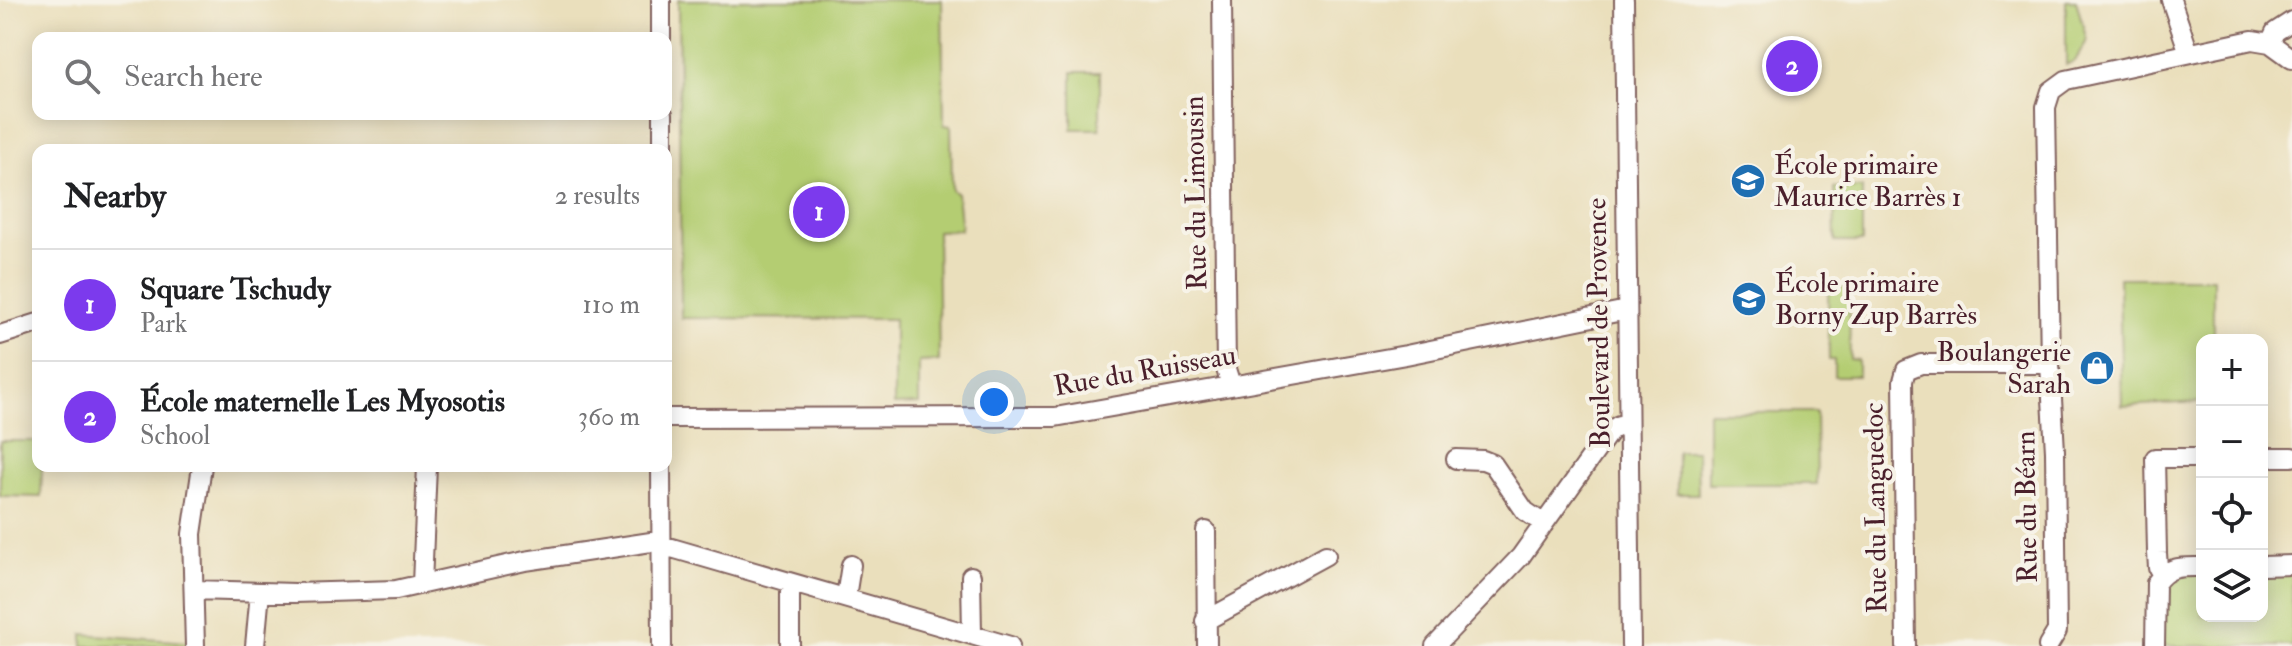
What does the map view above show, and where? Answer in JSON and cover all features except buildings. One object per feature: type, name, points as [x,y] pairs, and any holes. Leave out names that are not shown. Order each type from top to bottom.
[{"type":"street","points":[[661,0],[661,32]]},
{"type":"street","name":"Rue du Limousin","points":[[1222,0],[1226,369],[1231,385]]},
{"type":"street","name":"Boulevard de Provence","points":[[1624,0],[1631,646]]},
{"type":"street","points":[[2176,6],[2189,53],[2252,40],[2270,43],[2292,59]]},
{"type":"street","points":[[2270,43],[2275,32],[2292,21]]},
{"type":"street","name":"Rue du Béarn","points":[[2048,646],[2057,631],[2046,107],[2051,91],[2066,80],[2189,53]]},
{"type":"street","points":[[663,120],[663,144]]},
{"type":"street","name":"Rue du Ruisseau","points":[[672,418],[1055,417],[1406,355],[1627,310]]},
{"type":"street","points":[[0,335],[32,325]]},
{"type":"street","name":"Rue du Languedoc","points":[[1906,646],[1903,381],[1906,370],[1921,364],[2050,364]]},
{"type":"street","points":[[1435,646],[1504,576],[1610,431],[1619,425],[1628,425]]},
{"type":"street","points":[[2268,457],[2292,457]]},
{"type":"street","points":[[2162,574],[2158,568],[2157,553],[2155,458],[2196,458]]},
{"type":"street","points":[[1456,459],[1483,460],[1493,464],[1525,511],[1544,524]]},
{"type":"street","points":[[195,646],[192,534],[201,472]]},
{"type":"street","points":[[422,584],[427,472]]},
{"type":"street","points":[[660,641],[661,472]]},
{"type":"street","points":[[1206,531],[1207,646]]},
{"type":"street","points":[[194,590],[396,590],[525,561],[643,542],[660,544],[1010,646]]},
{"type":"street","points":[[1205,621],[1326,555]]},
{"type":"street","points":[[846,597],[851,565]]},
{"type":"street","points":[[2268,566],[2292,565]]},
{"type":"street","points":[[2155,646],[2156,583],[2162,574],[2171,569],[2196,567]]},
{"type":"street","points":[[971,576],[972,635]]},
{"type":"street","points":[[790,583],[790,646]]},
{"type":"street","points":[[255,646],[260,592]]},
{"type":"green space","points":[[678,0],[942,0],[944,125],[951,126],[952,190],[957,194],[961,230],[937,231],[939,361],[919,362],[919,404],[894,405],[894,319],[681,318]]},
{"type":"green space","points":[[2066,0],[2076,0],[2087,41],[2074,61],[2066,65]]},
{"type":"green space","points":[[1072,72],[1100,72],[1100,129],[1072,129]]},
{"type":"green space","points":[[1834,188],[1862,188],[1862,242],[1835,242]]},
{"type":"green space","points":[[2119,278],[2213,278],[2213,334],[2196,334],[2196,402],[2122,406]]},
{"type":"green space","points":[[1828,287],[1849,287],[1850,359],[1858,360],[1858,376],[1834,376],[1834,360],[1829,360]]},
{"type":"green space","points":[[1708,412],[1816,412],[1817,484],[1708,484]]},
{"type":"green space","points":[[0,441],[32,441],[32,472],[42,472],[41,497],[0,496]]},
{"type":"green space","points":[[1677,451],[1697,451],[1698,494],[1677,494]]},
{"type":"green space","points":[[2292,565],[2292,646],[2155,646],[2156,583],[2196,569],[2196,622],[2268,622],[2268,566]]},
{"type":"green space","points":[[83,634],[187,642],[187,646],[83,646]]},
{"type":"place","name":"École maternelle Les Myosotis","points":[[1792,66]]},
{"type":"place","name":"École primaire Maurice Barrès 1","points":[[1748,181]]},
{"type":"place","name":"Square Tschudy","points":[[819,212]]},
{"type":"place","name":"École primaire Borny Zup Barrès","points":[[1749,299]]},
{"type":"place","name":"Boulangerie Sarah","points":[[2097,368]]}]
